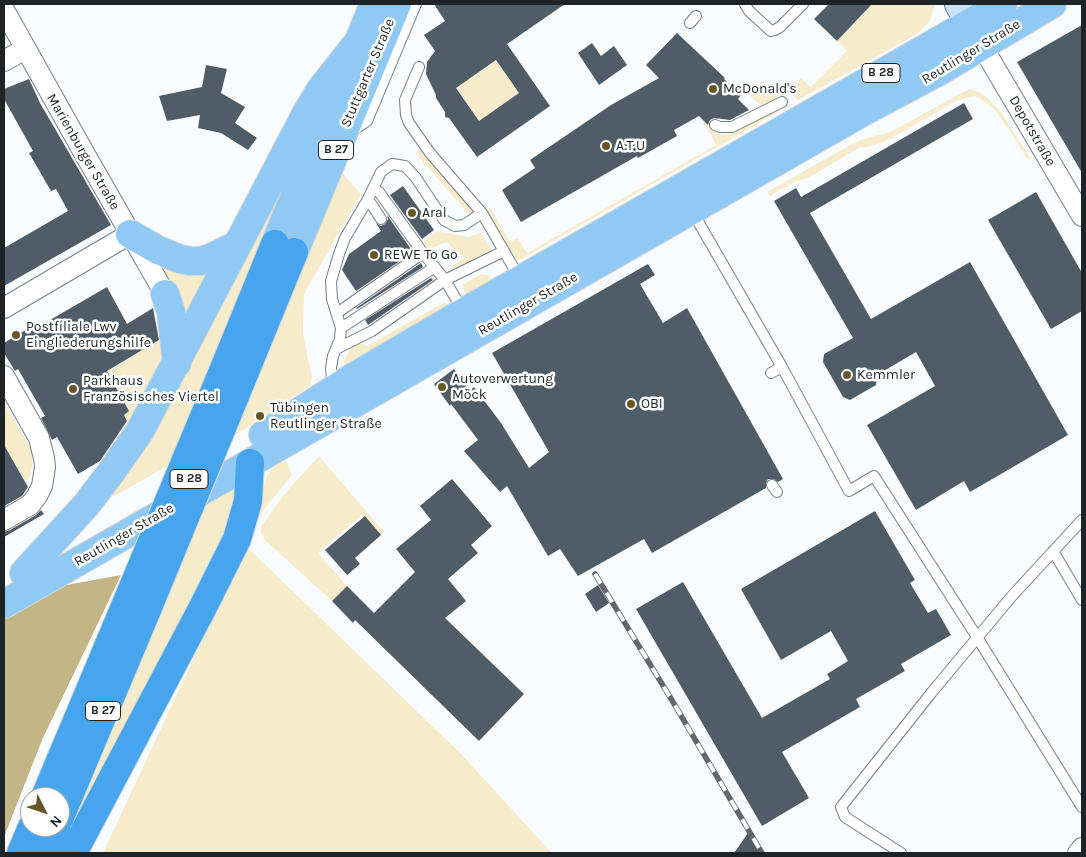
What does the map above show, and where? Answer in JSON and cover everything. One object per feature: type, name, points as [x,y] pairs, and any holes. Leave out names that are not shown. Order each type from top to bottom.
[{"type":"highway","name":"B 27","points":[[70,790],[139,601],[285,248]]},
{"type":"highway","points":[[72,853],[237,539],[248,501],[250,463]]},
{"type":"highway","name":"B 27","points":[[50,787],[139,601]]},
{"type":"highway","points":[[21,853],[28,837]]},
{"type":"highway","points":[[45,853],[52,837]]},
{"type":"main road","name":"Stuttgarter Straße","points":[[285,248],[358,41],[374,4]]},
{"type":"main road","name":"Stuttgarter Straße","points":[[285,248],[341,139],[397,4]]},
{"type":"main road","name":"Reutlinger Straße","points":[[14,578],[244,447],[333,390],[387,370],[685,199],[861,113],[938,72],[981,16],[1052,4]]},
{"type":"main road","points":[[14,578],[82,509],[140,431],[306,114],[321,89],[358,41]]},
{"type":"main road","points":[[130,234],[158,250],[190,261],[201,261],[210,258],[237,245]]},
{"type":"main road","name":"Reutlinger Straße","points":[[4,604],[250,463],[387,370],[464,312],[527,290]]},
{"type":"main road","points":[[165,294],[171,312],[176,363]]},
{"type":"street","name":"Marienburger Straße","points":[[4,10],[24,49],[165,294]]},
{"type":"street","name":"Depotstraße","points":[[981,16],[1082,216]]},
{"type":"street","points":[[4,61],[24,49]]},
{"type":"street","points":[[4,308],[130,234]]},
{"type":"street","points":[[4,376],[39,438],[45,467],[42,486],[37,496],[30,505],[4,520]]},
{"type":"street","points":[[1078,853],[1082,848]]},
{"type":"lane","points":[[341,139],[367,121],[416,4]]},
{"type":"lane","points":[[745,4],[749,12],[771,31],[780,27],[803,4]]},
{"type":"lane","points":[[419,67],[405,100],[406,115],[409,123],[430,153],[482,213],[527,290]]},
{"type":"lane","points":[[715,125],[732,127],[782,102]]},
{"type":"lane","points":[[333,390],[331,368],[340,339],[341,328],[332,299],[331,281],[339,254],[355,220],[382,172],[392,164],[405,166],[416,178],[444,220],[449,223],[458,226],[464,225],[482,213]]},
{"type":"lane","points":[[374,189],[379,192],[445,280],[464,312]]},
{"type":"lane","points":[[368,199],[381,219]]},
{"type":"lane","points":[[685,199],[782,367],[849,491],[874,476],[977,637],[1082,807]]},
{"type":"lane","points":[[336,349],[372,331],[445,280],[504,251]]},
{"type":"lane","points":[[404,252],[410,262]]},
{"type":"lane","points":[[337,313],[423,253]]},
{"type":"lane","points":[[341,328],[435,267]]},
{"type":"lane","points":[[771,373],[782,367]]},
{"type":"lane","points":[[901,853],[845,818],[841,807],[977,637],[1082,520]]},
{"type":"lane","points":[[1053,551],[1082,600]]},
{"type":"shaded area","points":[[872,4],[935,4],[930,21],[917,34],[798,100],[791,93],[791,89],[801,78],[811,87],[847,51],[837,41]]},
{"type":"shaded area","points":[[496,60],[519,93],[479,121],[456,88]]},
{"type":"shaded area","points":[[762,81],[779,95],[766,110],[749,95]]},
{"type":"shaded area","points":[[971,89],[983,94],[1000,111],[1031,159],[1028,160],[995,110],[975,96],[958,100],[888,140],[859,148],[806,179],[796,181],[770,196],[767,192],[852,144],[898,128]]},
{"type":"shaded area","points":[[776,108],[778,112],[520,260],[513,258],[486,213],[489,208],[491,209],[510,242],[518,238],[527,253],[716,145],[703,124],[705,122],[719,134],[728,135]]},
{"type":"shaded area","points":[[306,114],[343,174],[361,194],[304,294],[303,334],[312,377],[310,386],[234,436],[164,468],[118,494],[96,502],[176,363],[143,256],[158,250],[237,245]]},
{"type":"shaded area","points":[[418,150],[423,152],[473,211],[471,215],[417,155]]},
{"type":"shaded area","points":[[438,231],[468,237],[481,233],[493,252],[459,270],[451,267],[464,258],[446,242],[429,250],[423,241]]},
{"type":"shaded area","points":[[480,274],[488,275],[491,280],[466,294],[461,286]]},
{"type":"shaded area","points":[[445,302],[448,307],[344,365],[344,360],[351,348],[360,343],[367,346]]},
{"type":"shaded area","points":[[165,336],[165,353],[159,377],[130,425],[123,415],[129,411],[107,372]]},
{"type":"shaded area","points":[[4,403],[33,452],[32,468],[26,483],[4,445]]},
{"type":"shaded area","points":[[319,456],[384,532],[381,535],[363,514],[318,553],[347,586],[332,601],[265,540],[261,533],[262,525],[286,492]]},
{"type":"shaded area","points":[[286,461],[292,475],[253,526],[258,503],[268,474],[276,464]]},
{"type":"shaded area","points":[[233,485],[238,489],[235,517],[65,853],[55,853],[62,837],[70,837],[70,818],[206,500]]},
{"type":"shaded area","points":[[246,546],[462,755],[552,853],[103,853]]},
{"type":"shaded area","points":[[121,575],[42,740],[24,787],[20,787],[20,796],[4,837],[4,604],[23,593]]},
{"type":"building","points":[[434,4],[565,4],[507,44],[550,106],[477,157],[449,118],[445,117],[445,112],[436,98],[426,74],[427,62],[435,51],[424,35],[445,21]],"holes":[[[496,60],[519,93],[479,121],[456,88]]]},
{"type":"building","points":[[829,4],[872,4],[837,41],[814,19]]},
{"type":"building","points":[[1082,25],[1082,173],[1017,62]]},
{"type":"building","name":"A.T.U","points":[[677,33],[741,95],[738,99],[749,110],[730,120],[714,118],[710,120],[708,125],[699,116],[674,130],[677,136],[638,158],[637,156],[521,222],[502,190],[535,168],[530,160],[611,105],[659,78],[646,65]]},
{"type":"building","points":[[592,43],[601,56],[614,46],[627,65],[599,85],[578,53]]},
{"type":"building","points":[[206,65],[227,69],[221,93],[245,107],[235,123],[257,138],[248,150],[221,133],[198,128],[200,115],[167,121],[159,96],[202,87]]},
{"type":"building","points":[[29,79],[40,103],[111,225],[4,286],[4,248],[68,211],[56,189],[51,191],[29,153],[33,151],[4,99],[4,89]]},
{"type":"building","points":[[964,103],[973,119],[810,213],[871,319],[970,262],[1068,435],[970,492],[964,481],[916,510],[867,425],[935,386],[916,352],[877,375],[876,385],[850,400],[843,397],[823,362],[824,354],[853,338],[774,201],[796,188],[801,197]]},
{"type":"building","name":"Aral","points":[[403,186],[434,230],[422,239],[390,195]]},
{"type":"building","points":[[1036,192],[1082,273],[1082,311],[1051,329],[988,220]]},
{"type":"building","points":[[387,215],[413,252],[349,296],[356,291],[342,270],[349,254],[381,231],[376,223],[381,226],[385,224],[388,219]]},
{"type":"building","points":[[421,263],[423,267],[356,308]]},
{"type":"building","name":"OBI","points":[[648,264],[655,275],[640,284],[663,323],[687,308],[783,479],[778,482],[774,479],[768,479],[766,488],[652,553],[644,539],[578,576],[560,549],[548,556],[507,486],[500,492],[464,451],[478,440],[434,384],[454,369],[470,391],[474,387],[501,423],[529,468],[549,452],[492,353]]},
{"type":"building","points":[[431,278],[433,280],[368,325],[365,320]]},
{"type":"building","points":[[107,287],[127,324],[153,308],[159,340],[107,371],[129,411],[124,415],[127,421],[100,461],[78,474],[57,437],[52,440],[41,418],[45,416],[18,369],[15,371],[4,353],[4,343],[29,328],[31,331]]},
{"type":"building","points":[[4,445],[28,487],[22,496],[4,506]]},
{"type":"building","points":[[452,479],[492,526],[471,545],[478,553],[448,579],[466,601],[445,618],[524,694],[479,741],[355,620],[353,623],[332,601],[347,586],[374,613],[415,572],[396,549],[431,520],[420,506]]},
{"type":"building","points":[[41,510],[44,514],[4,537],[4,532],[36,515]]},
{"type":"building","points":[[875,511],[915,580],[910,583],[928,613],[936,609],[951,635],[901,664],[905,671],[856,699],[860,707],[782,752],[809,798],[762,826],[636,609],[683,582],[762,718],[830,679],[827,674],[848,661],[831,631],[781,660],[741,589]]},
{"type":"building","points":[[365,516],[381,535],[355,558],[360,564],[347,575],[325,550]]},
{"type":"building","points":[[598,585],[609,603],[596,612],[585,594]]},
{"type":"building","points":[[748,833],[759,853],[734,853]]},
{"type":"railway","points":[[595,574],[762,853]]},
{"type":"place","name":"McDonald's","points":[[713,89]]},
{"type":"place","name":"A.T.U","points":[[606,146]]},
{"type":"place","name":"Aral","points":[[412,213]]},
{"type":"place","name":"REWE To Go","points":[[374,255]]},
{"type":"place","name":"Postfiliale Lwv Eingliederungshilfe","points":[[16,335]]},
{"type":"place","name":"Kemmler","points":[[847,375]]},
{"type":"place","name":"Autoverwertung Möck","points":[[442,387]]},
{"type":"place","name":"Parkhaus Französisches Viertel","points":[[73,389]]},
{"type":"place","name":"OBI","points":[[631,404]]},
{"type":"place","name":"Tübingen Reutlinger Straße","points":[[260,416]]}]
